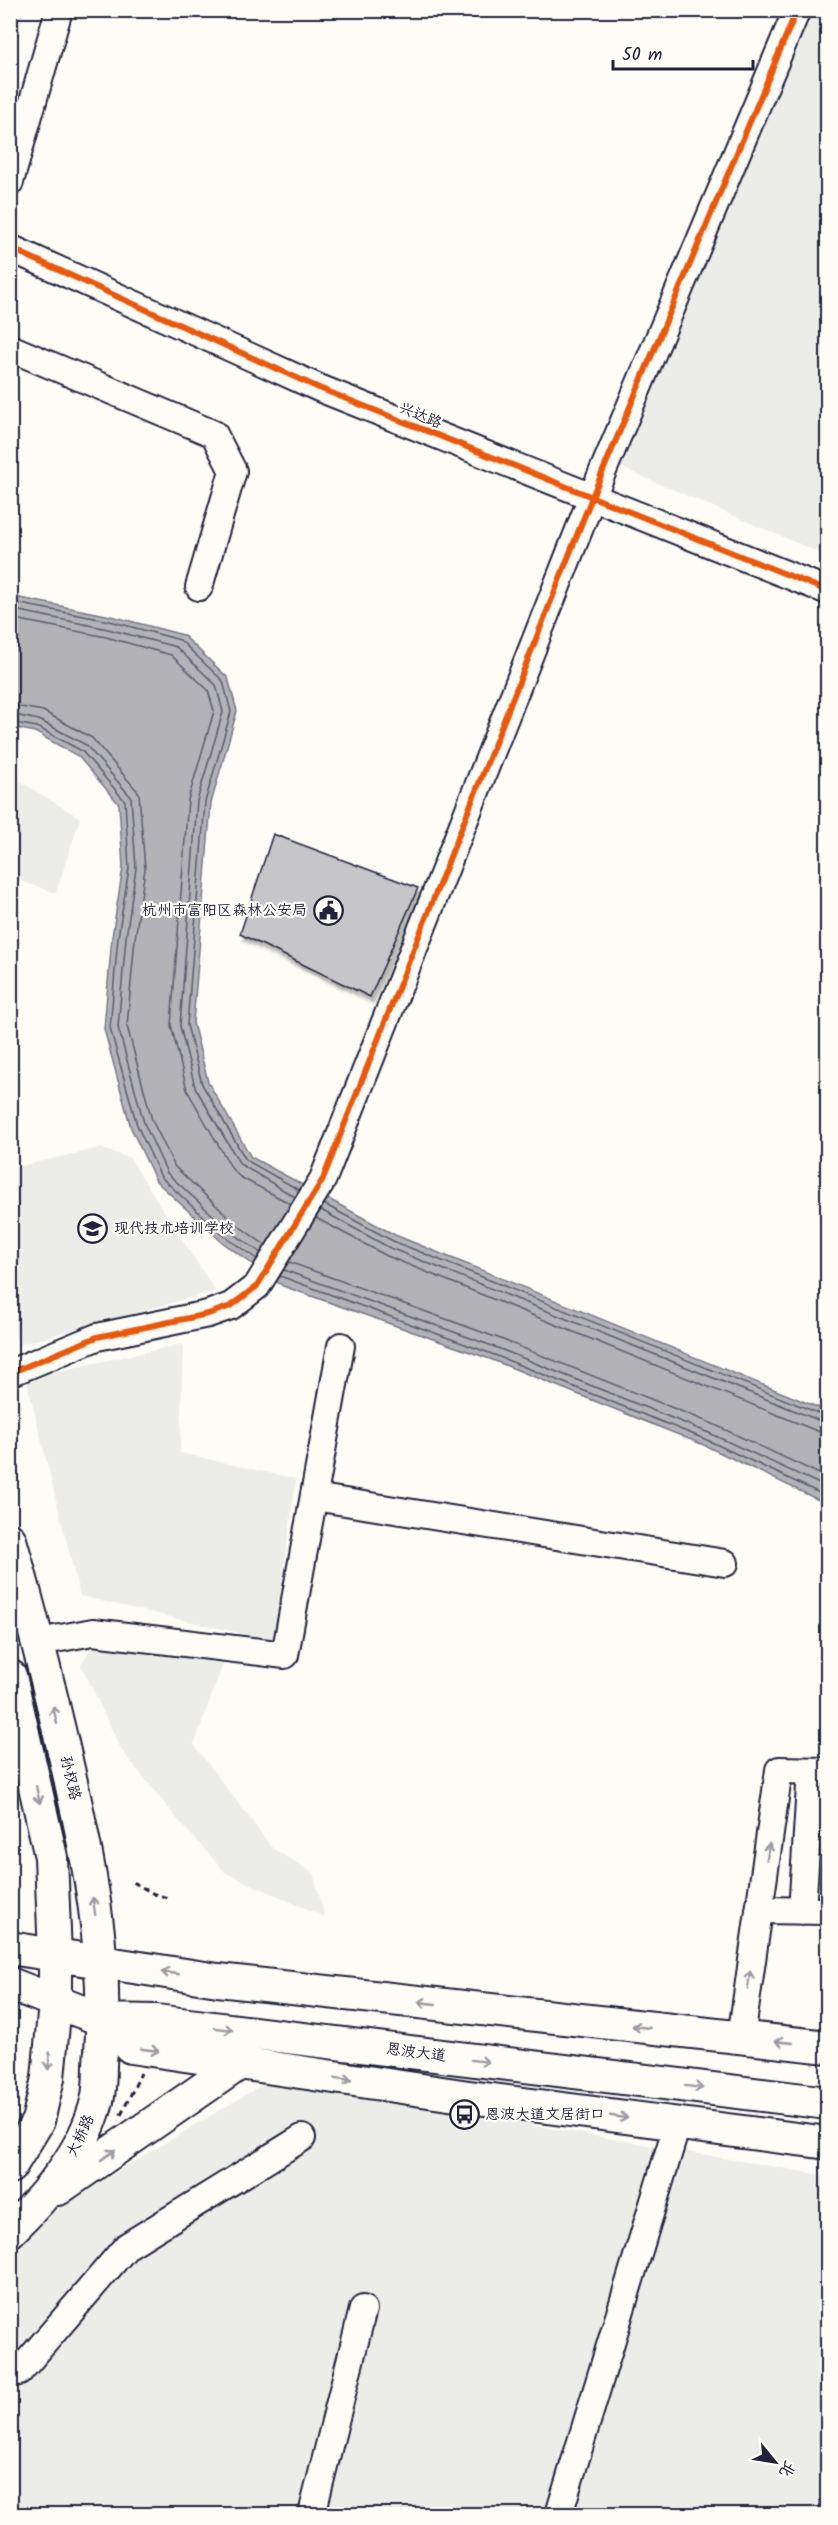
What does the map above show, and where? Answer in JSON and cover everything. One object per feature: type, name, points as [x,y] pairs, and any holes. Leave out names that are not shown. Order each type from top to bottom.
[{"type":"main road","name":"孙权路","points":[[10,1540],[39,1642],[87,1852],[102,1964],[103,2020]]},
{"type":"main road","points":[[10,1676],[51,1857],[55,1955],[55,2003],[48,2078],[38,2121],[10,2167]]},
{"type":"main road","points":[[10,1948],[102,1964],[218,1980],[828,2047]]},
{"type":"main road","name":"恩波大道","points":[[10,1984],[103,2020],[156,2021],[828,2103]]},
{"type":"main road","points":[[103,2020],[131,2047],[677,2125],[828,2143]]},
{"type":"main road","name":"大桥路","points":[[10,2231],[42,2200],[76,2151],[97,2100],[103,2020]]},
{"type":"main road","points":[[42,2200],[240,2063]]},
{"type":"street","points":[[10,182],[58,10]]},
{"type":"street","points":[[10,1373],[97,1337],[208,1314],[231,1306],[257,1286],[323,1179],[592,497],[797,10]]},
{"type":"street","name":"兴达路","points":[[10,248],[319,388],[828,591]]},
{"type":"street","points":[[10,348],[214,434],[233,471],[199,587]]},
{"type":"street","points":[[39,1642],[93,1632],[285,1655],[341,1346]]},
{"type":"street","points":[[314,1497],[725,1563]]},
{"type":"street","points":[[741,2038],[779,1770],[819,1771],[802,1911]]},
{"type":"street","points":[[759,1910],[828,1911]]},
{"type":"street","points":[[558,2514],[677,2125]]},
{"type":"street","points":[[19,2372],[127,2246],[303,2138]]},
{"type":"street","points":[[312,2514],[363,2309]]},
{"type":"path","points":[[133,1882],[154,1894],[171,1899]]},
{"type":"path","points":[[118,2122],[142,2071]]},
{"type":"shaded area","points":[[10,11],[24,11],[11,67]]},
{"type":"shaded area","points":[[801,11],[827,11],[827,556],[611,463]]},
{"type":"shaded area","points":[[11,780],[19,781],[80,818],[56,893],[11,878]]},
{"type":"shaded area","name":"现代技术培训学校","points":[[100,1148],[130,1158],[215,1291],[18,1345],[10,1311],[11,1168]]},
{"type":"shaded area","points":[[183,1344],[180,1453],[296,1479],[274,1641],[80,1596],[26,1378]]},
{"type":"shaded area","points":[[93,1644],[225,1658],[194,1745],[272,1848],[313,1873],[325,1917],[226,1873],[179,1821],[122,1751],[81,1665]]},
{"type":"shaded area","points":[[270,2080],[827,2176],[827,2514],[11,2514],[10,2259],[57,2208]]},
{"type":"water","points":[[10,596],[111,616],[183,635],[228,678],[237,711],[211,803],[193,1023],[208,1082],[251,1157],[395,1235],[827,1411],[827,1504],[704,1445],[490,1359],[283,1286],[222,1242],[156,1181],[131,1128],[104,1029],[112,937],[123,867],[119,804],[78,756],[35,732],[11,727]]},
{"type":"building","name":"杭州市富阳区森林公安局","points":[[273,834],[418,888],[370,997],[240,934]]},
{"type":"cycle path","points":[[10,1373],[97,1337],[208,1314],[231,1306],[257,1286],[323,1179],[592,497],[797,10]]},
{"type":"cycle path","points":[[10,248],[319,388],[828,591]]},
{"type":"place","name":"杭州市富阳区森林公安局","points":[[328,911]]},
{"type":"place","name":"现代技术培训学校","points":[[93,1229]]},
{"type":"place","name":"恩波大道文居街口","points":[[464,2115]]}]
